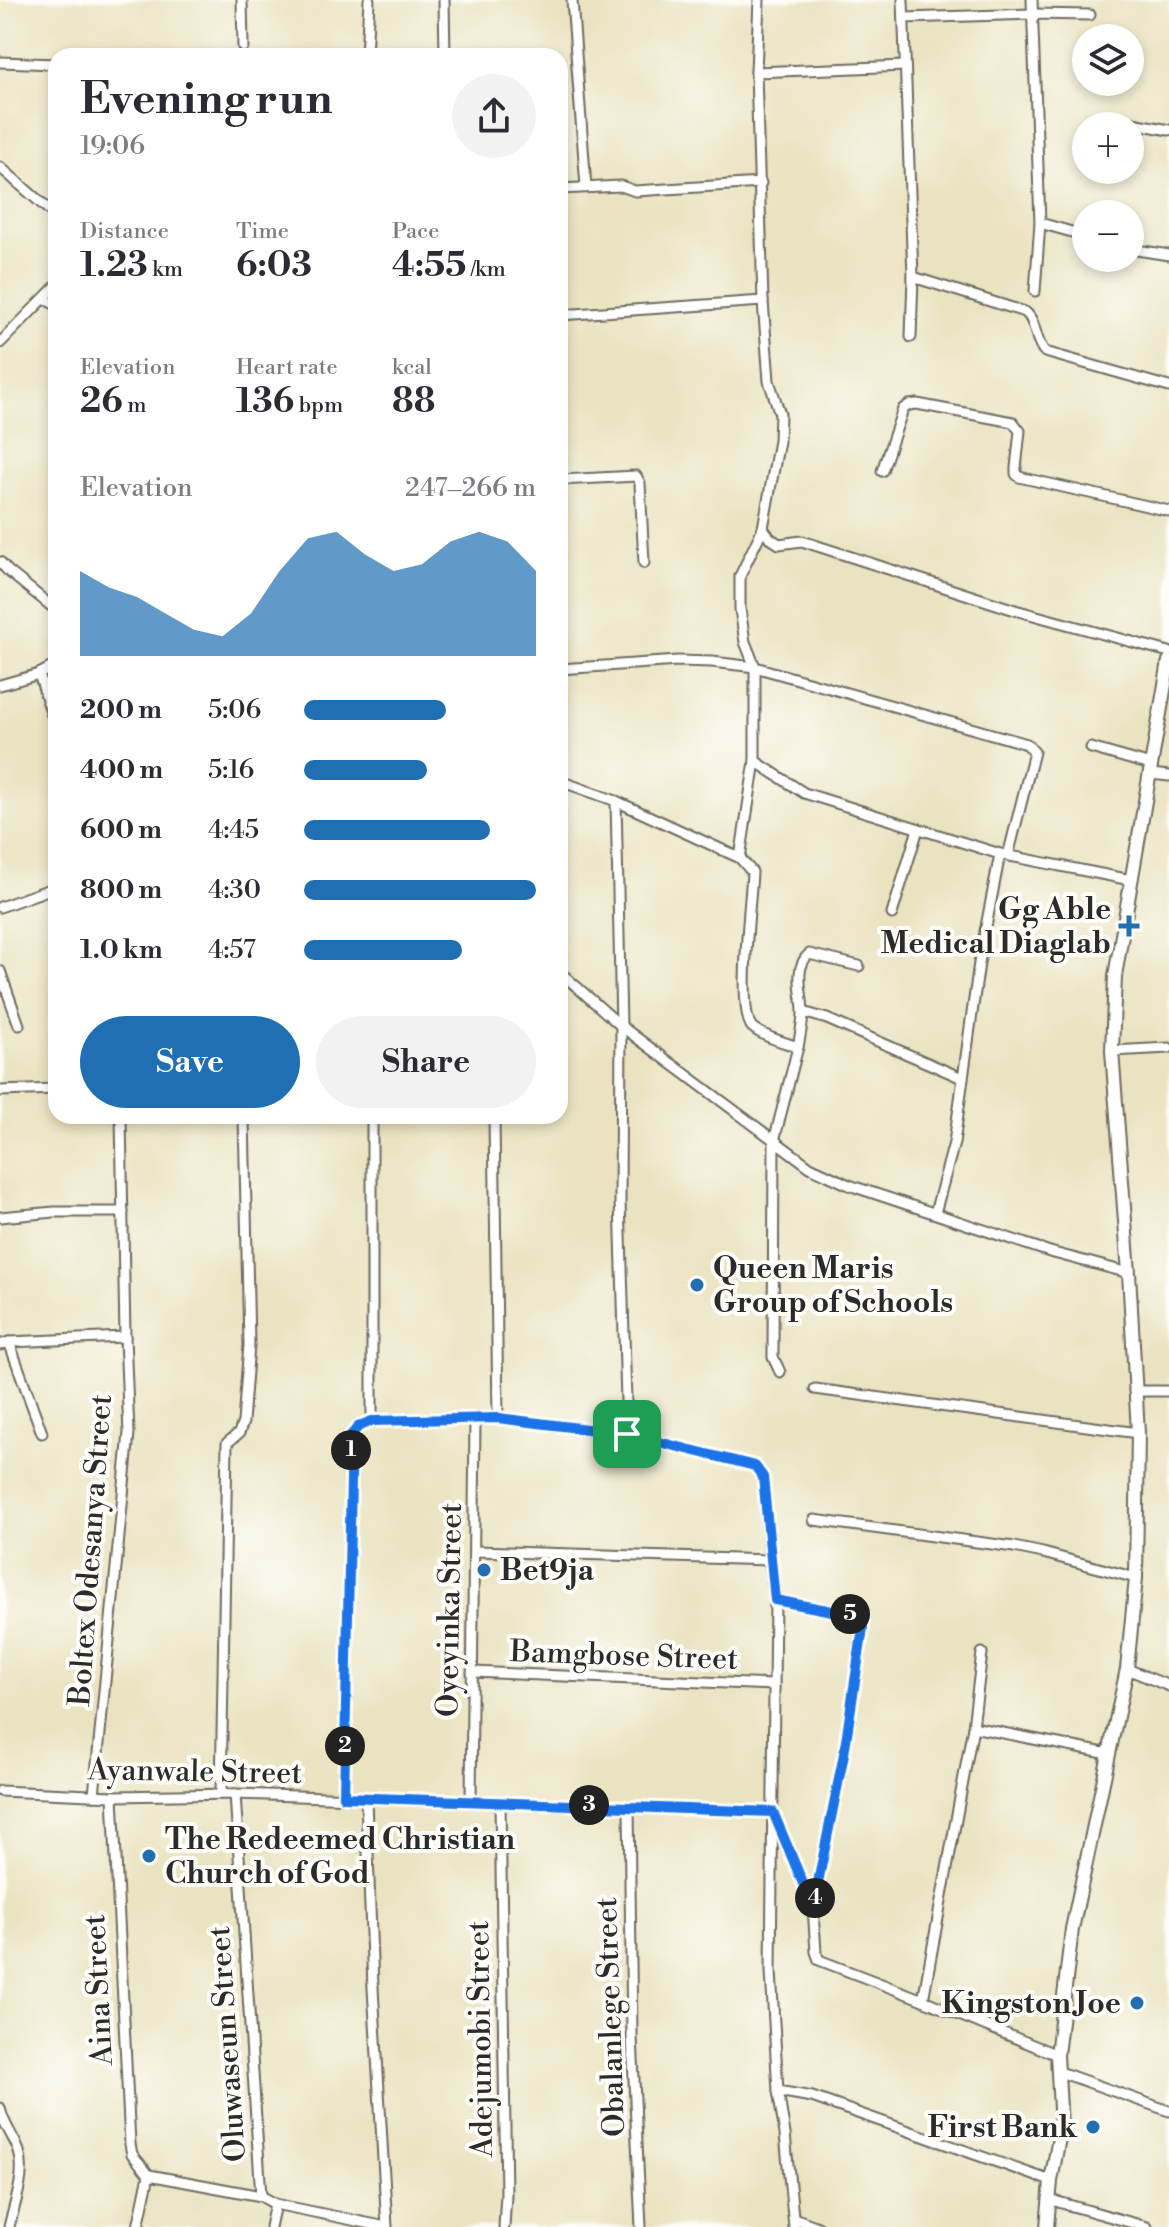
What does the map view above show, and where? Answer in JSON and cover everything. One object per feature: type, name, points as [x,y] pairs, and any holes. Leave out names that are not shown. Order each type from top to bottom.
[{"type":"main road","points":[[1047,2227],[1051,2181],[1061,2127],[1057,2055],[1072,1929],[1127,1669],[1136,1578],[1138,1433],[1112,1051],[1115,976],[1169,661]]},
{"type":"street","points":[[242,0],[243,47]]},
{"type":"street","points":[[366,48],[369,0]]},
{"type":"street","points":[[444,0],[445,48]]},
{"type":"street","points":[[572,0],[586,187]]},
{"type":"street","points":[[740,858],[755,761],[755,667],[745,642],[740,609],[740,576],[763,528],[779,441],[780,414],[769,381],[763,301],[756,72],[759,0]]},
{"type":"street","points":[[903,0],[913,277],[911,337]]},
{"type":"street","points":[[1032,0],[1040,223],[1035,291]]},
{"type":"street","points":[[904,18],[1090,15]]},
{"type":"street","points":[[0,62],[48,64]]},
{"type":"street","points":[[756,72],[905,66]]},
{"type":"street","points":[[1144,125],[1169,130]]},
{"type":"street","points":[[0,167],[48,209]]},
{"type":"street","points":[[568,188],[621,186],[635,191],[761,183]]},
{"type":"street","points":[[1040,223],[1072,232]]},
{"type":"street","points":[[1144,251],[1169,255]]},
{"type":"street","points":[[913,277],[1025,312],[1030,315],[1038,343],[1045,352],[1169,387]]},
{"type":"street","points":[[0,343],[48,295]]},
{"type":"street","points":[[568,314],[763,301]]},
{"type":"street","points":[[882,471],[903,409],[917,404],[1013,422],[1020,431],[1016,468],[1019,477],[1169,511]]},
{"type":"street","points":[[568,480],[636,476],[640,483],[644,563]]},
{"type":"street","points":[[763,528],[779,544],[802,541],[1015,610],[1169,652]]},
{"type":"street","points":[[0,562],[48,604]]},
{"type":"street","points":[[568,668],[678,661],[755,667],[1030,746],[1034,752],[1004,855],[979,963],[954,1143],[935,1213]]},
{"type":"street","points":[[0,685],[48,669]]},
{"type":"street","points":[[39,674],[48,703]]},
{"type":"street","points":[[1091,748],[1169,776]]},
{"type":"street","points":[[755,761],[804,793],[1004,855],[1131,880]]},
{"type":"street","points":[[568,784],[616,801],[740,858],[752,872],[745,954],[746,1017],[756,1030],[798,1047]]},
{"type":"street","points":[[616,801],[621,1026],[620,1201],[627,1434]]},
{"type":"street","points":[[892,914],[918,829]]},
{"type":"street","points":[[0,907],[48,890]]},
{"type":"street","points":[[780,1372],[773,1357],[774,1141],[798,1047],[803,1012],[799,984],[801,965],[809,954],[859,966]]},
{"type":"street","points":[[0,971],[19,1025]]},
{"type":"street","points":[[568,979],[621,1026],[810,1167],[849,1185],[1050,1252],[1129,1273]]},
{"type":"street","points":[[803,1012],[827,1019],[962,1078]]},
{"type":"street","points":[[1112,1051],[1169,1048]]},
{"type":"street","points":[[0,1091],[48,1089]]},
{"type":"street","name":"Boltex Odesanya Street","points":[[94,1795],[129,1433],[121,1124]]},
{"type":"street","points":[[221,1794],[227,1443],[239,1433],[243,1422],[249,1345],[244,1124]]},
{"type":"street","points":[[372,1124],[372,1421]]},
{"type":"street","points":[[494,1124],[498,1418]]},
{"type":"street","points":[[0,1217],[54,1212],[123,1212]]},
{"type":"street","points":[[42,1433],[4,1343],[125,1337]]},
{"type":"street","points":[[815,1389],[1138,1433]]},
{"type":"street","points":[[1134,1391],[1169,1391]]},
{"type":"street","points":[[344,1797],[352,1434],[359,1426],[372,1421],[498,1418],[627,1434],[755,1466],[763,1477],[775,1600],[771,1971],[778,2091],[794,2222],[818,2227]]},
{"type":"street","name":"Oyeyinka Street","points":[[471,1802],[475,1419]]},
{"type":"street","points":[[814,1520],[1014,1547],[1136,1578]]},
{"type":"street","points":[[474,1551],[770,1560]]},
{"type":"street","points":[[775,1600],[858,1616],[863,1628],[844,1754],[813,1907],[819,1960],[1057,2055]]},
{"type":"street","points":[[923,2000],[973,1727],[982,1653]]},
{"type":"street","points":[[1127,1669],[1169,1686]]},
{"type":"street","name":"Bamgbose Street","points":[[472,1672],[774,1685]]},
{"type":"street","points":[[973,1727],[1109,1754]]},
{"type":"street","name":"Ayanwale Street","points":[[0,1791],[113,1796],[235,1794],[773,1812]]},
{"type":"street","name":"Oluwaseun Street","points":[[235,1794],[261,2196]]},
{"type":"street","name":"Aina Street","points":[[113,1796],[130,2144],[132,2154],[149,2175]]},
{"type":"street","points":[[138,2227],[149,2175],[261,2196],[275,2204],[387,2227],[366,1799]]},
{"type":"street","name":"Adejumobi Street","points":[[500,1802],[504,2227]]},
{"type":"street","name":"Obalanlege Street","points":[[629,1806],[632,2037],[641,2227]]},
{"type":"street","points":[[773,1812],[813,1907]]},
{"type":"street","points":[[1057,2071],[1169,2111]]},
{"type":"street","points":[[778,2091],[812,2097],[1051,2181]]},
{"type":"street","points":[[0,2108],[22,2161],[9,2227]]},
{"type":"street","points":[[1051,2200],[1147,2227]]},
{"type":"street","points":[[270,2227],[275,2204]]},
{"type":"place","name":"Gg Able Medical Diaglab","points":[[1129,926]]},
{"type":"place","name":"Queen Maris Group of Schools","points":[[697,1285]]},
{"type":"place","name":"Bet9ja","points":[[484,1570]]},
{"type":"place","name":"The Redeemed Christian Church of God","points":[[149,1856]]},
{"type":"place","name":"Kingston Joe","points":[[1137,2003]]},
{"type":"place","name":"First Bank","points":[[1093,2127]]},
{"type":"route","points":[[498,1418],[627,1434],[755,1466],[763,1477],[775,1600],[858,1616],[862,1620],[844,1754],[813,1907],[773,1812],[344,1797],[352,1434],[359,1426],[372,1421],[498,1418]]}]
